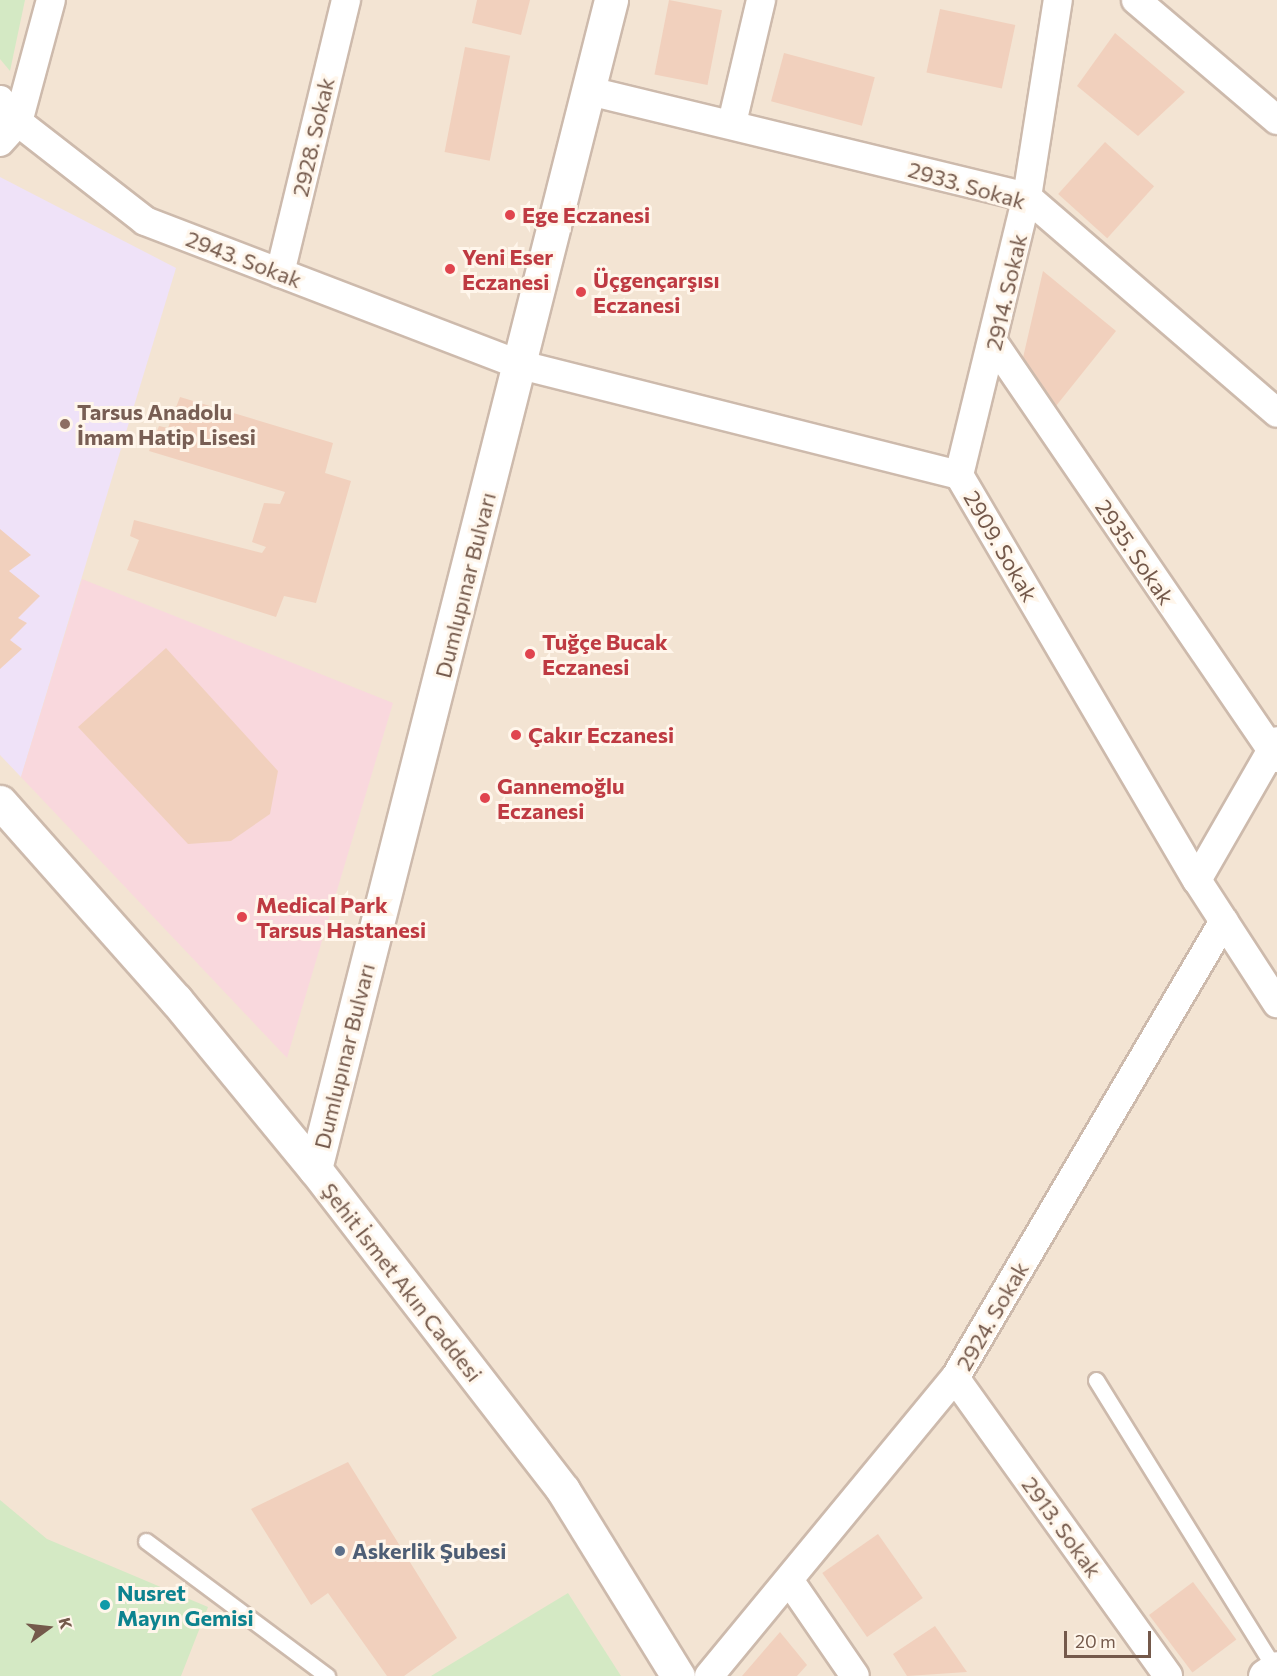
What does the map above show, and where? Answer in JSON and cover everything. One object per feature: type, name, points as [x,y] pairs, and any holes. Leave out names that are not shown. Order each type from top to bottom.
[{"type":"street","points":[[9,132],[51,0]]},
{"type":"street","name":"2928. Sokak","points":[[280,273],[346,0]]},
{"type":"street","name":"Dumlupınar Bulvarı","points":[[315,1169],[521,365],[611,0]]},
{"type":"street","points":[[732,123],[761,0]]},
{"type":"street","name":"2914. Sokak","points":[[959,475],[995,345],[1027,197],[1058,0]]},
{"type":"street","points":[[1136,0],[1277,120]]},
{"type":"street","name":"2933. Sokak","points":[[589,91],[732,123],[1027,197],[1277,413]]},
{"type":"street","name":"2943. Sokak","points":[[0,100],[9,132],[145,221],[521,365]]},
{"type":"street","name":"2935. Sokak","points":[[995,345],[1275,750]]},
{"type":"street","name":"2909. Sokak","points":[[521,365],[959,475],[1197,880],[1277,1003]]},
{"type":"street","points":[[1197,880],[1275,750]]},
{"type":"street","name":"Şehit İsmet Akın Caddesi","points":[[0,802],[176,1000],[315,1169],[563,1490],[678,1676]]},
{"type":"street","name":"2924. Sokak","points":[[709,1676],[955,1378],[1224,921]]},
{"type":"street","name":"2913. Sokak","points":[[955,1378],[1168,1676]]},
{"type":"street","points":[[789,1580],[855,1676]]},
{"type":"lane","points":[[1096,1380],[1272,1671]]},
{"type":"lane","points":[[146,1541],[327,1676]]},
{"type":"shaded area","points":[[0,0],[1277,0],[1277,1676],[0,1676]]},
{"type":"shaded area","name":"Tarsus Anadolu İmam Hatip Lisesi","points":[[0,177],[176,268],[21,777],[0,755]]},
{"type":"shaded area","name":"Medical Park Tarsus Hastanesi","points":[[82,579],[393,703],[287,1058],[21,777]]},
{"type":"green space","points":[[0,0],[25,0],[10,71],[0,59]]},
{"type":"green space","points":[[0,1500],[47,1539],[208,1607],[181,1676],[0,1676]]},
{"type":"green space","points":[[568,1593],[621,1676],[431,1676]]},
{"type":"building","points":[[477,0],[530,0],[521,35],[472,23]]},
{"type":"building","points":[[669,0],[722,10],[708,85],[654,75]]},
{"type":"building","points":[[940,9],[1015,25],[1002,89],[926,73]]},
{"type":"building","points":[[1115,33],[1185,92],[1138,136],[1077,86]]},
{"type":"building","points":[[465,47],[510,56],[490,161],[445,152]]},
{"type":"building","points":[[784,53],[875,77],[862,126],[771,101]]},
{"type":"building","points":[[1105,142],[1154,186],[1107,238],[1058,194]]},
{"type":"building","points":[[1043,271],[1116,331],[1056,406],[1022,362]]},
{"type":"building","points":[[180,397],[333,443],[325,473],[351,481],[316,603],[284,596],[276,617],[127,570],[139,540],[130,536],[134,520],[262,553],[266,547],[252,542],[264,503],[280,504],[285,492],[149,451],[159,426],[168,428]]},
{"type":"building","points":[[0,529],[31,555],[9,571],[40,596],[18,618],[27,623],[10,640],[22,649],[0,669]]},
{"type":"building","name":"Medical Park Tarsus Hastanesi","points":[[166,648],[278,771],[270,814],[231,841],[188,844],[78,727]]},
{"type":"building","name":"Askerlik Şubesi","points":[[348,1462],[457,1638],[404,1676],[387,1676],[328,1593],[311,1605],[251,1509]]},
{"type":"building","points":[[878,1534],[923,1598],[867,1637],[822,1573]]},
{"type":"building","points":[[1193,1582],[1236,1640],[1192,1673],[1149,1615]]},
{"type":"building","points":[[935,1626],[967,1672],[907,1676],[893,1654]]},
{"type":"building","points":[[780,1632],[807,1665],[797,1676],[742,1676]]},
{"type":"place","name":"Ege Eczanesi","points":[[510,215]]},
{"type":"place","name":"Yeni Eser Eczanesi","points":[[450,269]]},
{"type":"place","name":"Üçgençarşısı Eczanesi","points":[[581,292]]},
{"type":"place","name":"Tarsus Anadolu İmam Hatip Lisesi","points":[[65,424]]},
{"type":"place","name":"Tuğçe Bucak Eczanesi","points":[[530,654]]},
{"type":"place","name":"Çakır Eczanesi","points":[[516,735]]},
{"type":"place","name":"Gannemoğlu Eczanesi","points":[[485,798]]},
{"type":"place","name":"Medical Park Tarsus Hastanesi","points":[[242,917]]},
{"type":"place","name":"Askerlik Şubesi","points":[[340,1551]]},
{"type":"place","name":"Nusret Mayın Gemisi","points":[[105,1605]]}]
